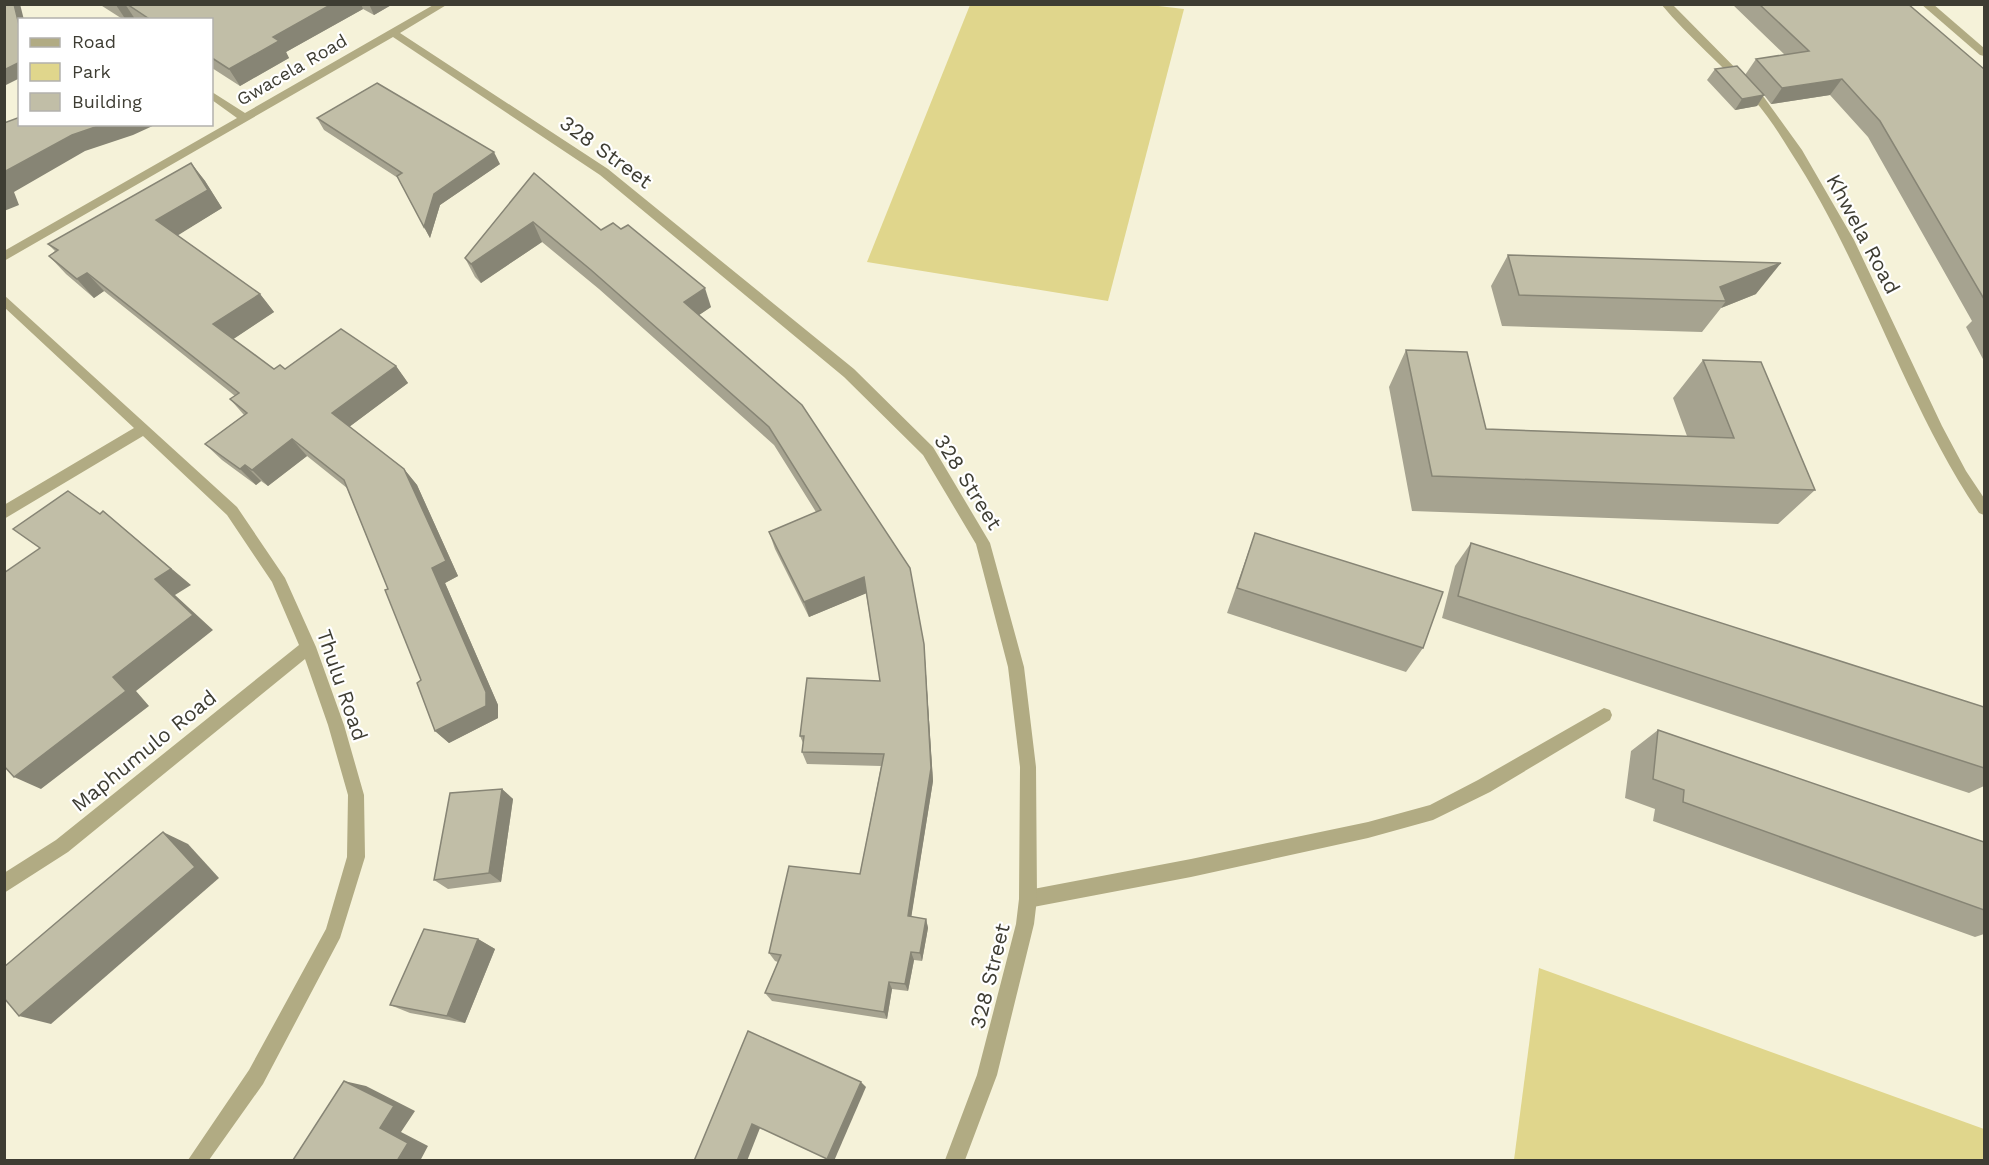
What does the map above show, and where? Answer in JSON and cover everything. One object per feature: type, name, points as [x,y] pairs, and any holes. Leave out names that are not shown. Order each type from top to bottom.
[{"type":"street","name":"Gwacela Road","points":[[4,257],[443,4]]},
{"type":"street","name":"Khwela Road","points":[[1666,4],[1759,98],[1796,150],[1848,240],[1961,475],[1984,509]]},
{"type":"street","points":[[1926,4],[1984,53]]},
{"type":"street","name":"328 Street","points":[[393,33],[604,172],[849,373],[928,451],[983,543],[1016,667],[1029,767],[1028,899],[1025,924],[987,1075],[955,1161]]},
{"type":"street","points":[[213,96],[244,118]]},
{"type":"street","name":"Thulu Road","points":[[4,299],[232,511],[278,578],[308,647],[336,725],[356,795],[356,857],[334,932],[256,1077],[198,1161]]},
{"type":"street","points":[[4,513],[144,429]]},
{"type":"street","name":"Maphumulo Road","points":[[4,884],[62,846],[308,647]]},
{"type":"street","points":[[1028,899],[1214,864],[1368,830],[1433,812],[1495,780],[1604,715]]},
{"type":"green space","points":[[970,5],[1150,5],[1184,9],[1108,301],[867,262]]},
{"type":"green space","points":[[1539,968],[1984,1129],[1984,1160],[1514,1160]]},
{"type":"building","points":[[4,4],[14,4],[18,21],[18,63],[4,70]]},
{"type":"building","points":[[127,4],[332,4],[273,37],[279,41],[229,69],[213,59],[213,18],[148,18]]},
{"type":"building","points":[[1759,4],[1908,4],[1984,69],[1984,299],[1880,121],[1842,79],[1782,88],[1756,59],[1809,51]]},
{"type":"building","points":[[1737,66],[1764,95],[1742,99],[1715,69]]},
{"type":"building","points":[[377,83],[494,152],[434,194],[424,227],[397,176],[402,173],[317,118]]},
{"type":"building","points":[[18,118],[18,126],[98,126],[72,135],[4,172],[4,123]]},
{"type":"building","points":[[191,163],[208,190],[156,220],[260,294],[213,324],[274,369],[280,365],[285,369],[341,329],[396,366],[332,413],[404,469],[446,561],[432,568],[486,692],[486,706],[435,731],[417,683],[421,680],[385,590],[388,589],[344,480],[292,439],[252,470],[245,465],[240,469],[205,444],[247,413],[230,399],[239,393],[87,273],[77,279],[49,256],[58,250],[48,244]]},
{"type":"building","points":[[534,173],[601,230],[613,223],[621,229],[628,225],[705,288],[684,302],[802,405],[910,568],[924,644],[931,768],[908,916],[926,919],[920,953],[911,952],[905,984],[889,982],[884,1012],[765,993],[781,955],[769,953],[789,866],[860,874],[884,754],[802,752],[804,736],[800,736],[807,678],[880,681],[864,577],[804,602],[769,532],[821,510],[769,427],[533,222],[471,264],[465,258]]},
{"type":"building","points":[[1508,255],[1781,263],[1720,287],[1726,301],[1519,295]]},
{"type":"building","points":[[1406,350],[1467,352],[1486,429],[1734,438],[1703,360],[1761,362],[1815,490],[1432,476]]},
{"type":"building","points":[[68,491],[100,514],[103,511],[171,569],[155,579],[193,615],[113,677],[126,691],[14,777],[4,766],[4,573],[40,548],[13,529]]},
{"type":"building","points":[[1255,533],[1443,592],[1423,648],[1237,588]]},
{"type":"building","points":[[1471,543],[1984,707],[1984,768],[1458,596]]},
{"type":"building","points":[[1658,730],[1984,842],[1984,910],[1683,802],[1684,790],[1653,779]]},
{"type":"building","points":[[502,789],[489,873],[434,880],[450,793]]},
{"type":"building","points":[[163,832],[195,867],[19,1016],[4,998],[4,967]]},
{"type":"building","points":[[424,929],[478,939],[447,1016],[390,1005]]},
{"type":"building","points":[[748,1031],[861,1082],[827,1159],[752,1124],[737,1161],[694,1161]]},
{"type":"building","points":[[344,1081],[394,1106],[380,1128],[408,1143],[397,1161],[293,1160]]}]
